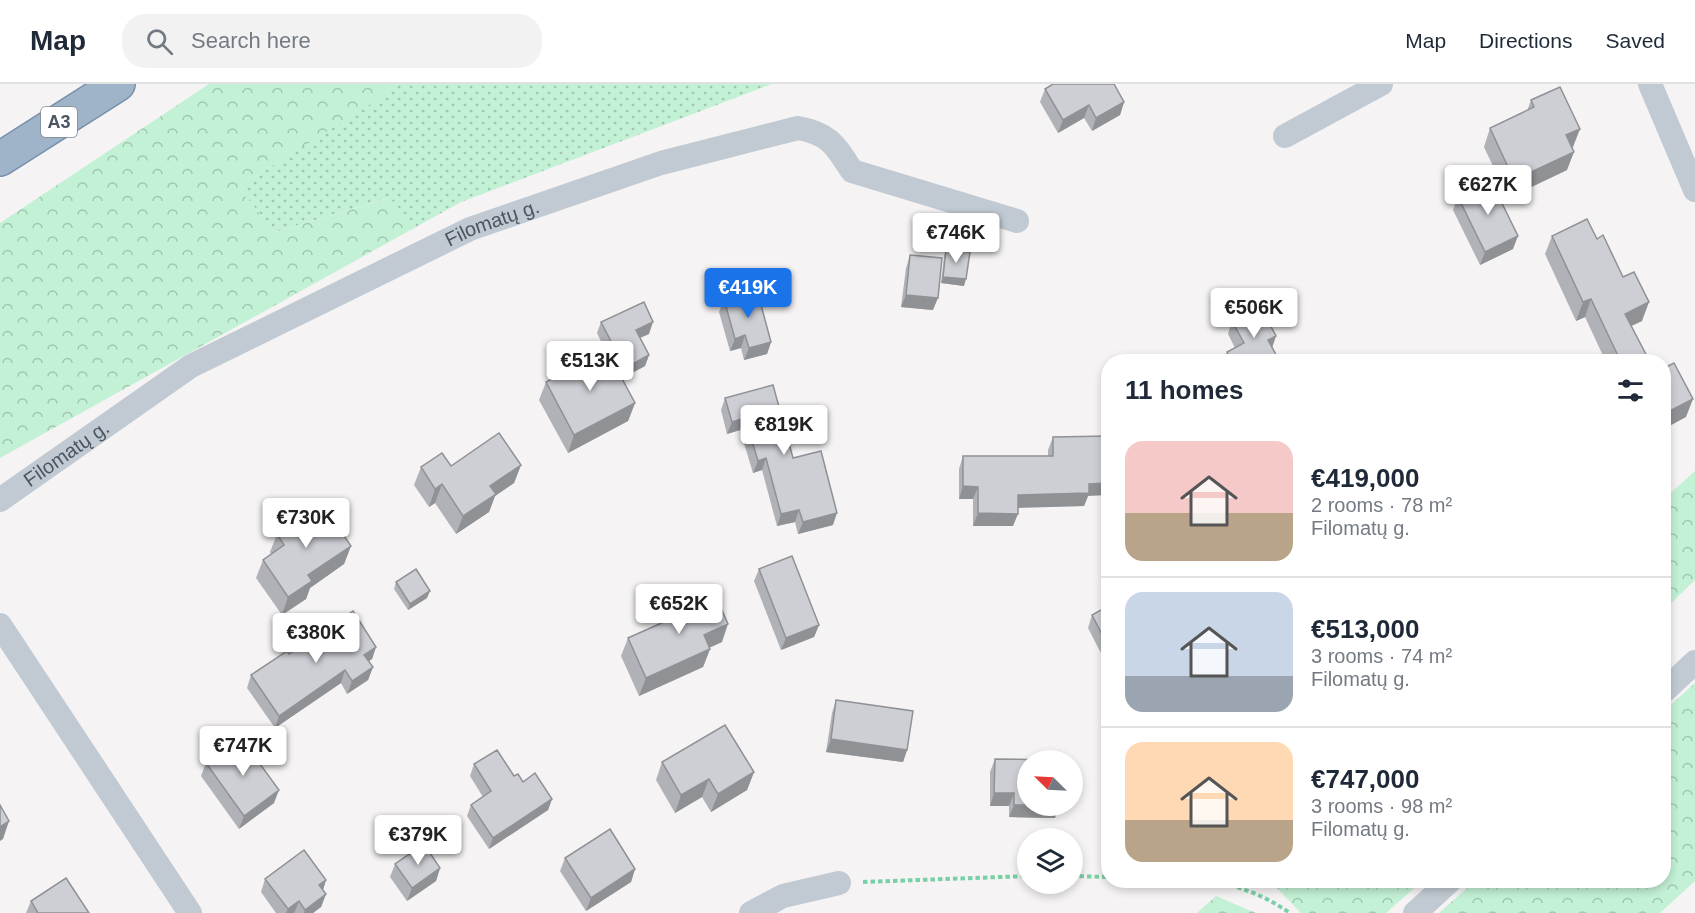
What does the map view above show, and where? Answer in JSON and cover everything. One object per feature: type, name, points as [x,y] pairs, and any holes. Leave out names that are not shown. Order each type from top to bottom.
[{"type":"highway","name":"A3","points":[[0,159],[118,84]]},
{"type":"street","points":[[1285,136],[1381,84]]},
{"type":"street","points":[[1650,84],[1695,190]]},
{"type":"street","name":"Filomatų g.","points":[[0,500],[191,366],[470,229],[661,163],[798,128],[820,132],[838,150],[852,171],[1017,221]]},
{"type":"street","points":[[0,625],[190,913]]},
{"type":"street","points":[[1671,684],[1695,662]]},
{"type":"street","points":[[751,913],[783,896],[839,884]]},
{"type":"street","points":[[1415,913],[1442,888]]},
{"type":"path","points":[[839,884],[1017,876]]},
{"type":"path","points":[[1083,876],[1101,877]]},
{"type":"path","points":[[1242,888],[1267,897],[1290,913]]},
{"type":"green space","points":[[209,84],[396,84],[368,106],[238,187],[275,232],[390,198],[416,227],[0,458],[0,223]]},
{"type":"green space","points":[[396,84],[772,84],[461,202],[416,227],[389,198],[275,232],[238,187],[367,106]]},
{"type":"green space","points":[[1695,471],[1695,580],[1671,603],[1671,493]]},
{"type":"green space","points":[[1695,683],[1695,881],[1660,913],[1439,913],[1467,888],[1671,888],[1671,705]]},
{"type":"green space","points":[[1277,888],[1414,888],[1386,913],[1301,913]]},
{"type":"green space","points":[[1216,896],[1256,913],[1197,913]]},
{"type":"building","points":[[1053,84],[1114,84],[1124,102],[1096,118],[1089,105],[1063,120],[1045,89]]},
{"type":"building","points":[[1560,87],[1580,129],[1566,135],[1574,152],[1514,180],[1490,128],[1534,107],[1531,100]]},
{"type":"building","points":[[1491,181],[1518,236],[1485,252],[1458,197]]},
{"type":"building","points":[[1587,219],[1597,239],[1603,235],[1623,277],[1634,272],[1649,302],[1625,314],[1646,354],[1617,354],[1591,299],[1583,302],[1552,236]]},
{"type":"building","points":[[946,250],[970,252],[966,279],[943,277]]},
{"type":"building","points":[[910,255],[942,258],[938,298],[906,295]]},
{"type":"building","points":[[757,290],[771,342],[749,348],[745,335],[735,339],[724,299]]},
{"type":"building","points":[[644,302],[653,322],[636,330],[649,355],[625,368],[601,322]]},
{"type":"building","points":[[1260,306],[1276,336],[1268,340],[1276,354],[1228,354],[1227,352],[1244,343],[1232,321]]},
{"type":"building","points":[[606,349],[635,403],[574,435],[546,382]]},
{"type":"building","points":[[1674,363],[1693,399],[1671,410],[1671,364]]},
{"type":"building","points":[[773,385],[793,458],[821,451],[837,513],[803,522],[799,510],[781,514],[766,458],[758,461],[745,418],[732,422],[725,398]]},
{"type":"building","points":[[499,433],[521,465],[490,486],[496,494],[463,516],[442,484],[435,489],[421,467],[442,453],[451,466]]},
{"type":"building","points":[[1101,436],[1101,483],[1089,484],[1089,493],[1018,495],[1018,514],[978,513],[978,487],[963,486],[963,456],[1053,456],[1053,437]]},
{"type":"building","points":[[321,502],[351,546],[308,575],[312,581],[288,597],[263,560],[284,545],[277,534]]},
{"type":"building","points":[[792,556],[819,625],[786,638],[759,569]]},
{"type":"building","points":[[416,569],[430,591],[410,604],[396,582]]},
{"type":"building","points":[[712,588],[728,624],[704,635],[710,649],[646,678],[628,638],[684,613],[679,602]]},
{"type":"building","points":[[1101,610],[1101,632],[1092,615]]},
{"type":"building","points":[[353,611],[376,647],[364,655],[373,667],[352,681],[345,670],[279,716],[251,675],[287,651],[289,654]]},
{"type":"building","points":[[836,700],[913,711],[907,750],[831,739]]},
{"type":"building","points":[[725,725],[754,772],[718,794],[709,779],[681,795],[662,762]]},
{"type":"building","points":[[241,738],[279,790],[244,816],[206,763]]},
{"type":"building","points":[[497,750],[514,776],[518,774],[523,782],[535,773],[552,799],[493,838],[471,805],[491,791],[474,764]]},
{"type":"building","points":[[995,759],[1017,759],[1017,805],[1014,805],[1014,793],[994,793]]},
{"type":"building","points":[[0,805],[9,821],[0,827]]},
{"type":"building","points":[[610,829],[635,869],[591,898],[565,858]]},
{"type":"building","points":[[424,844],[440,868],[412,888],[395,864]]},
{"type":"building","points":[[304,850],[326,880],[319,885],[326,894],[305,910],[299,901],[288,909],[265,879]]},
{"type":"building","points":[[66,878],[89,913],[38,913],[31,901]]}]
